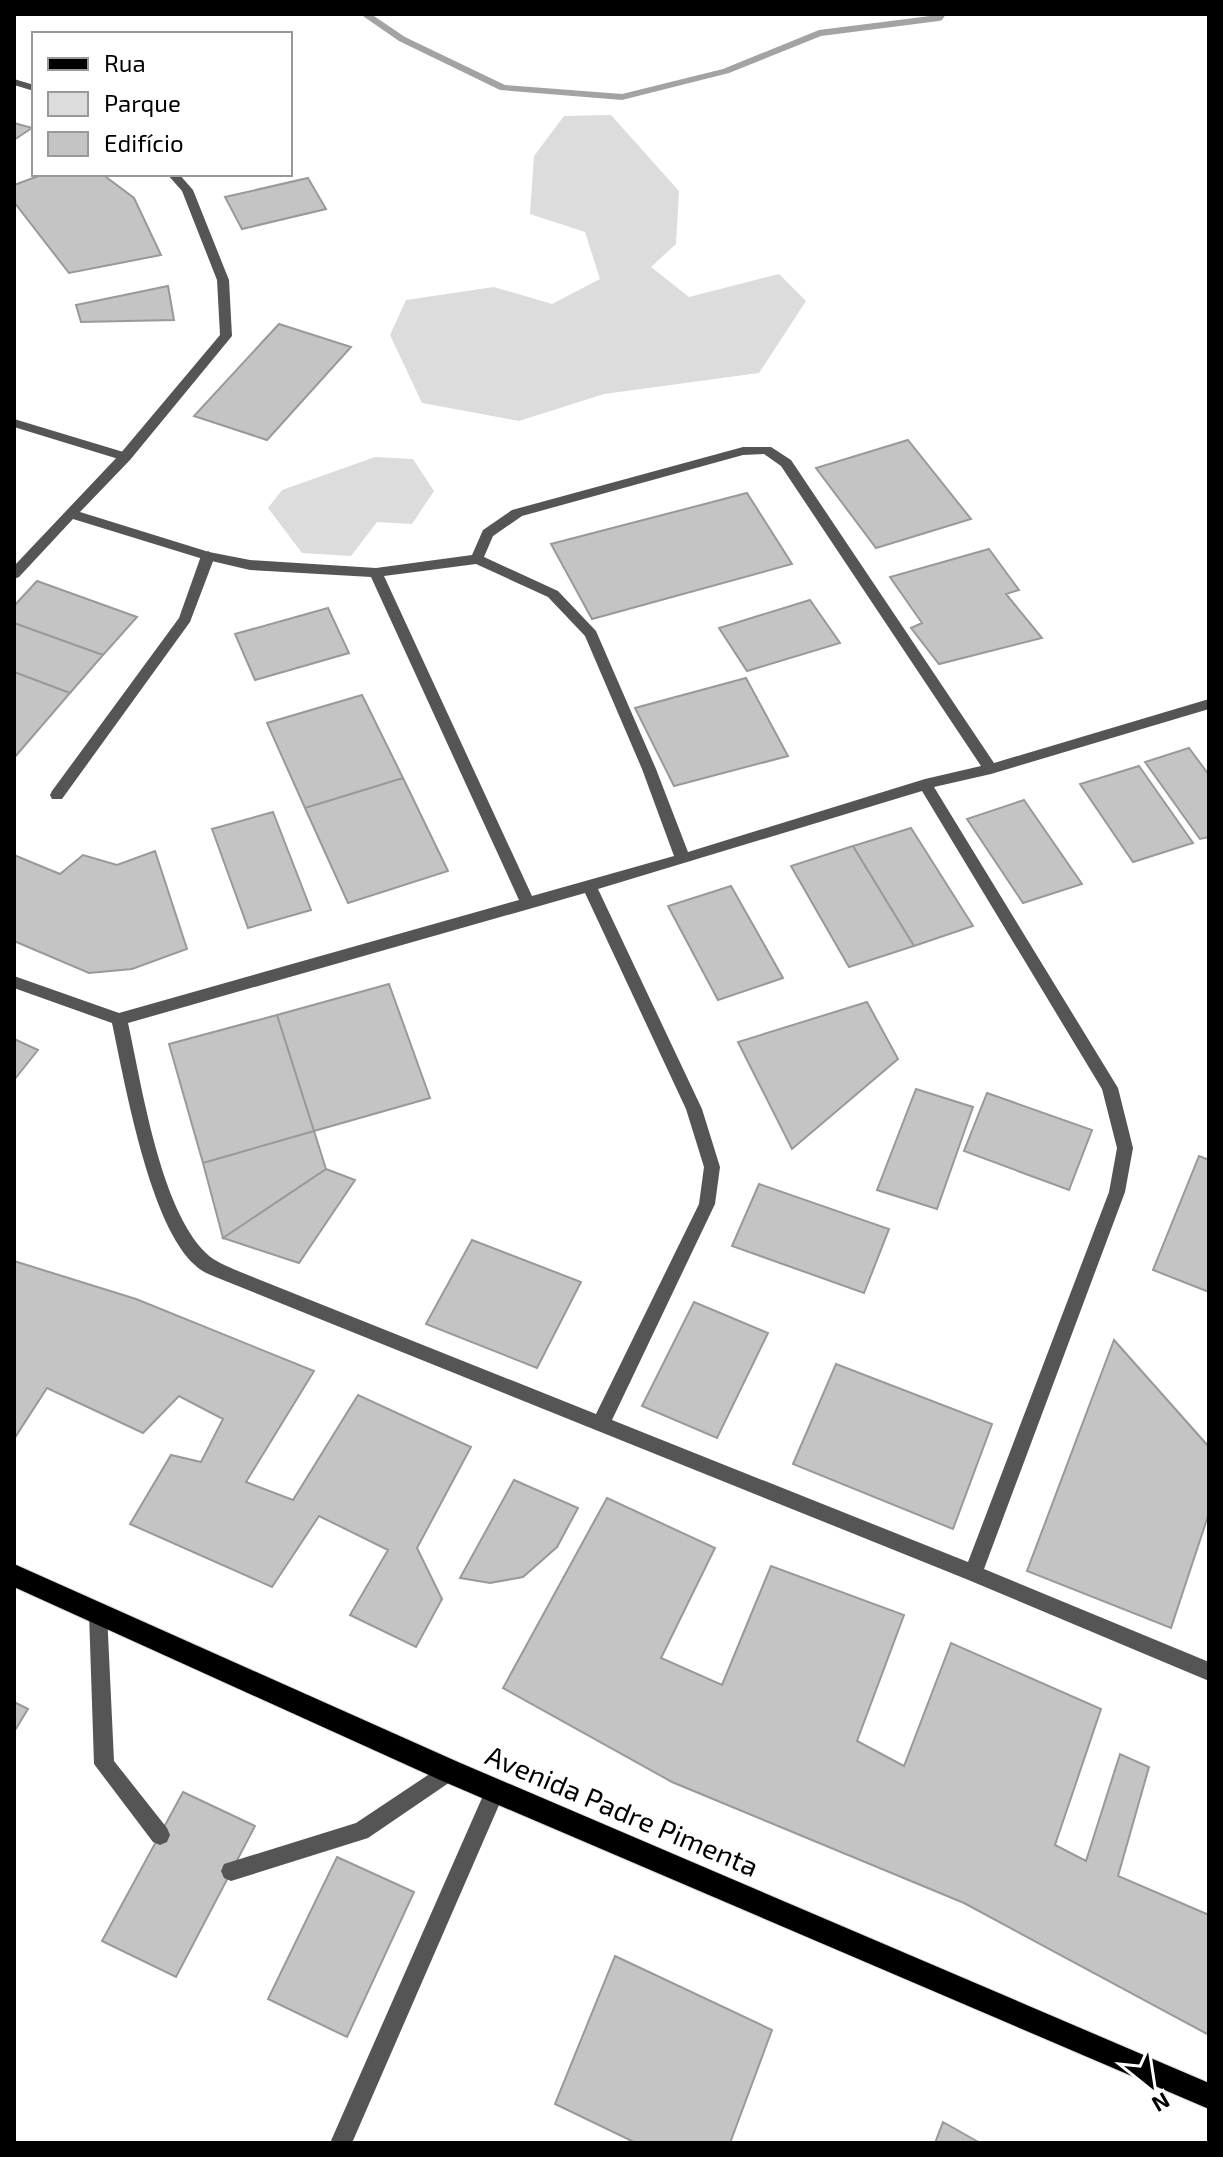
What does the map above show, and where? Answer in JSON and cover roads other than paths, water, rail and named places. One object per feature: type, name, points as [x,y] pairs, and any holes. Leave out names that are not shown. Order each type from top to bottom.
[{"type":"main road","name":"Avenida Padre Pimenta","points":[[14,1575],[449,1771],[1209,2096]]},
{"type":"street","points":[[14,574],[125,457],[226,336],[223,280],[187,190],[175,176]]},
{"type":"street","points":[[14,423],[125,457]]},
{"type":"street","points":[[477,559],[488,533],[517,513],[743,451],[767,450],[786,463],[991,769]]},
{"type":"street","points":[[71,514],[208,556],[250,565],[376,573],[477,559],[553,594],[591,634],[649,769],[683,859]]},
{"type":"street","points":[[57,795],[185,619],[208,556]]},
{"type":"street","points":[[376,573],[527,901]]},
{"type":"street","points":[[14,982],[119,1019],[683,859],[925,784],[991,769],[1209,704]]},
{"type":"street","points":[[925,784],[1110,1088],[1125,1148],[1117,1192],[973,1573]]},
{"type":"street","points":[[588,884],[694,1109],[712,1167],[707,1204],[600,1425]]},
{"type":"street","points":[[119,1019],[152,1155],[177,1230],[202,1261],[264,1289],[973,1573],[1209,1672]]},
{"type":"street","points":[[98,1613],[104,1764],[160,1835]]},
{"type":"street","points":[[231,1871],[361,1831],[449,1771]]},
{"type":"street","points":[[341,2143],[496,1789]]},
{"type":"waterway","points":[[365,14],[402,39],[503,88],[622,97],[726,71],[819,33],[939,18],[941,14]]}]
